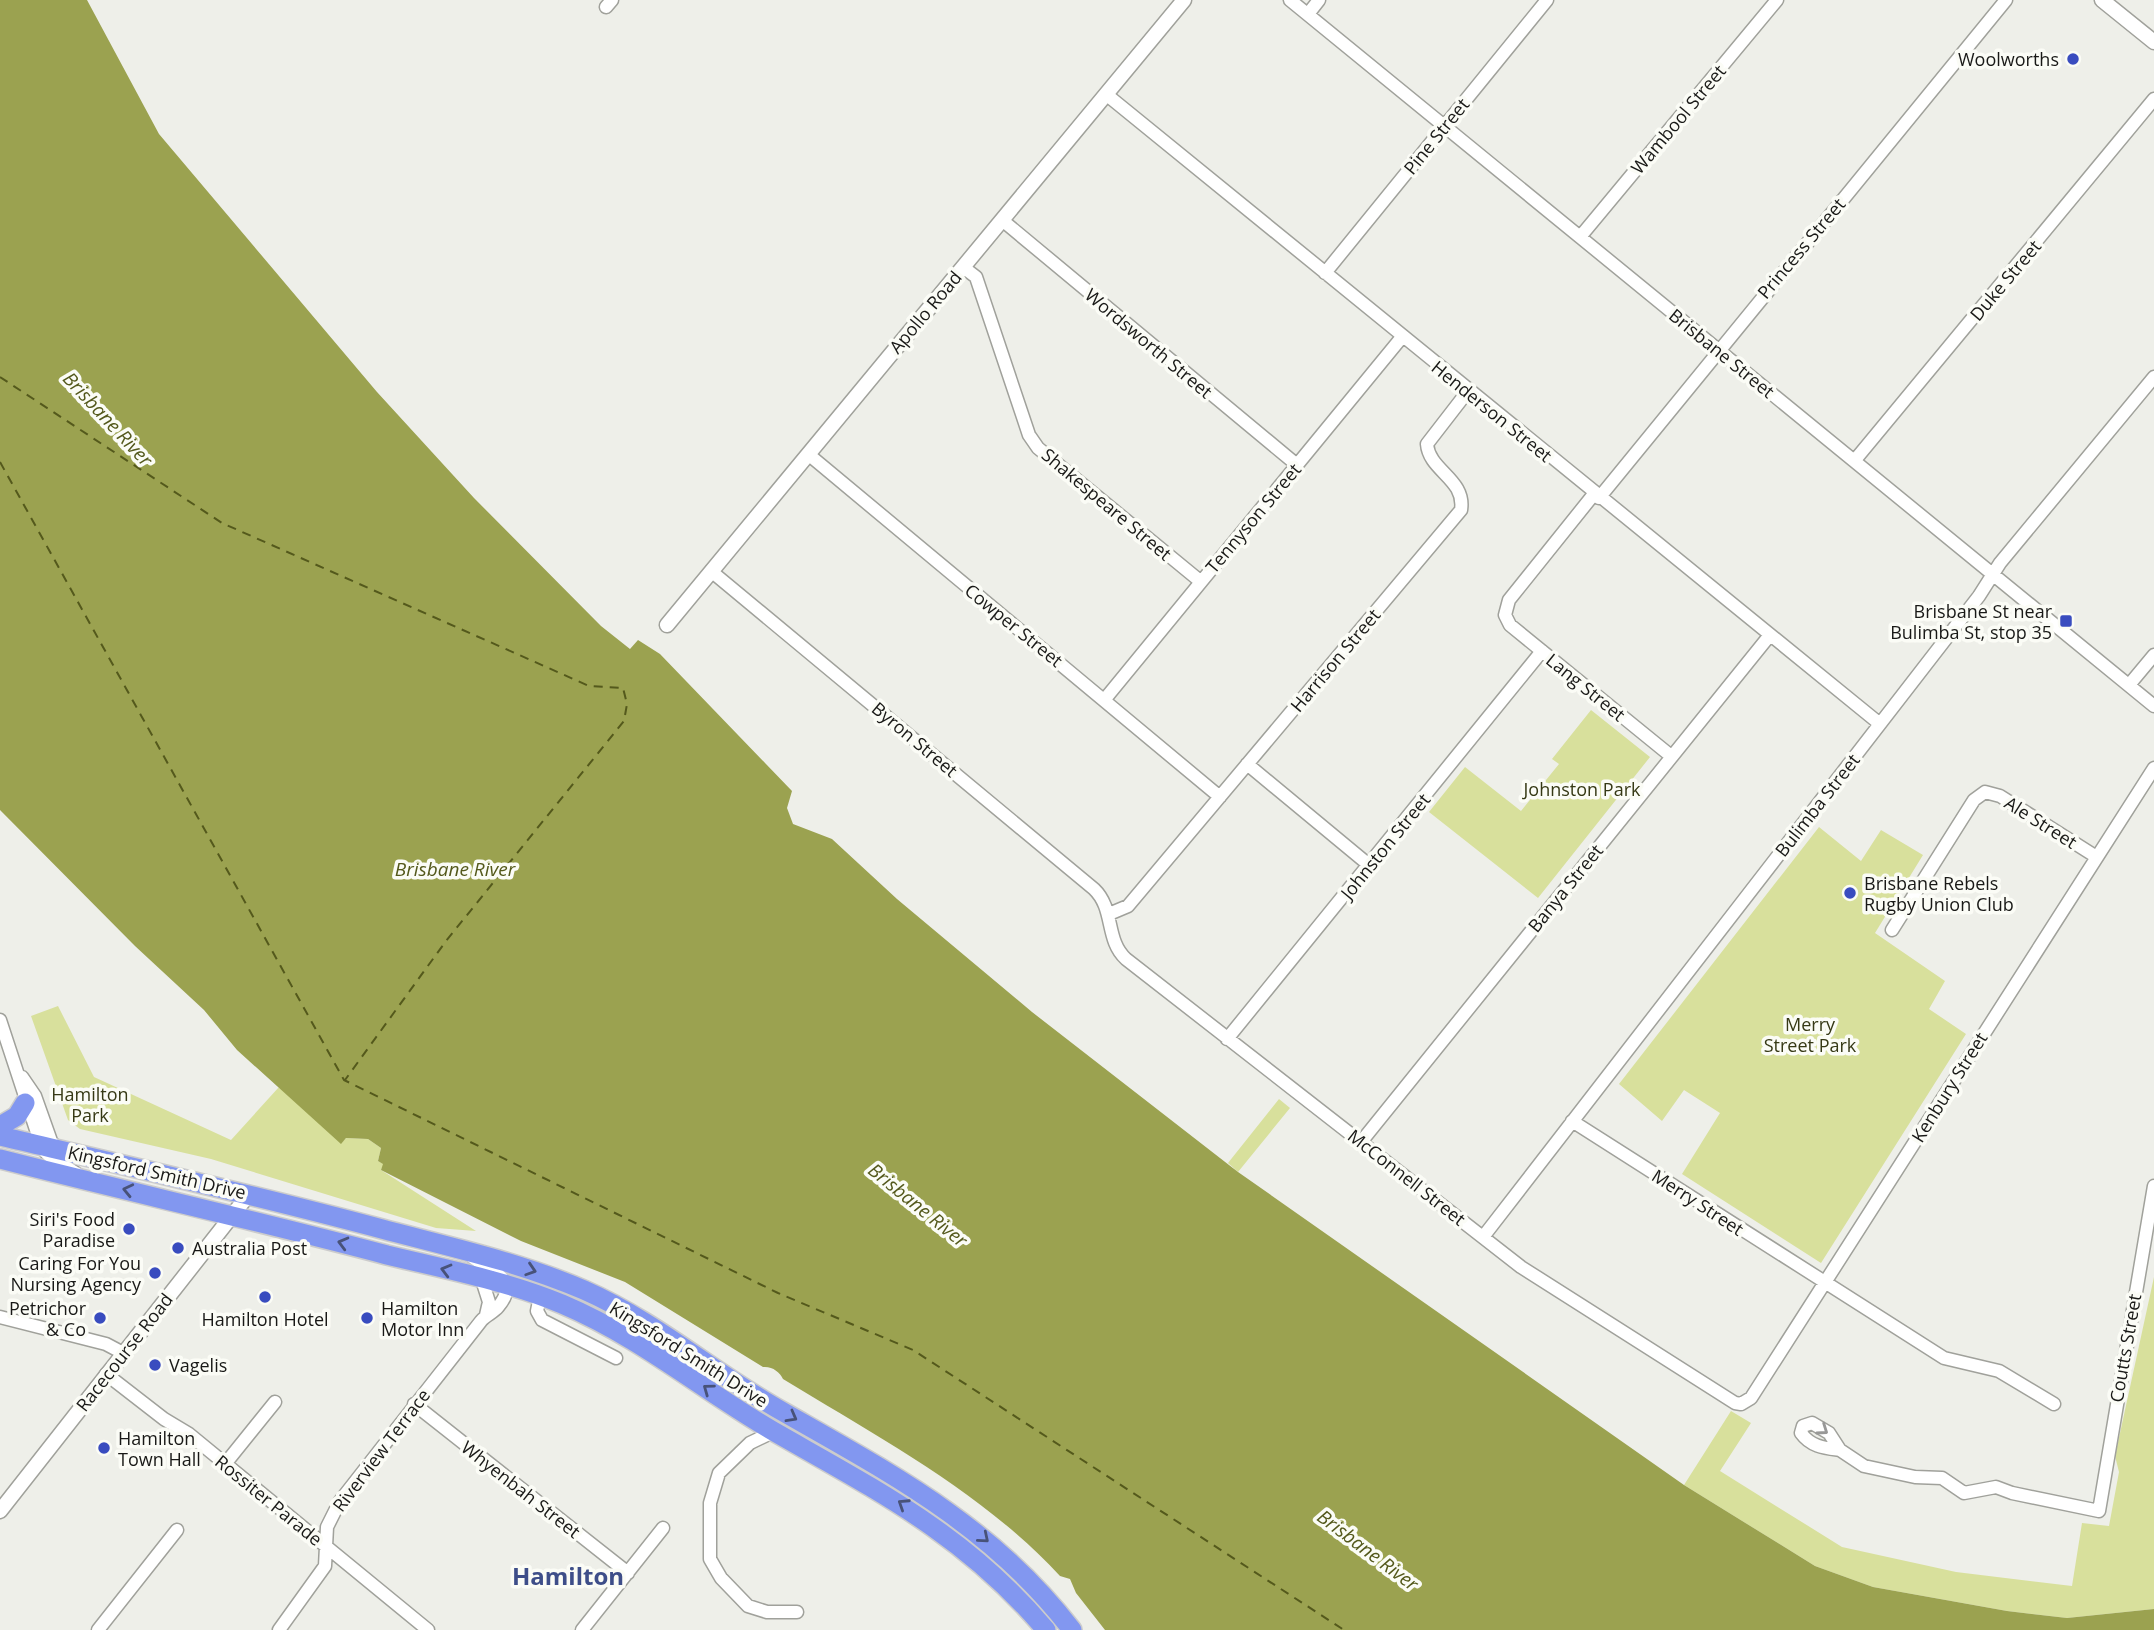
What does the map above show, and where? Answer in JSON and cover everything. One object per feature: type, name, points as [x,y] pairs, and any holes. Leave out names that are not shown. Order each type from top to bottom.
[{"type":"highway","points":[[0,1126],[17,1116],[25,1103]]},
{"type":"highway","name":"Kingsford Smith Drive","points":[[0,1136],[249,1194],[466,1251],[539,1272],[610,1303],[676,1341],[763,1401],[911,1485],[951,1511],[1001,1553],[1072,1630]]},
{"type":"highway","name":"Kingsford Smith Drive","points":[[0,1159],[233,1214],[540,1296],[634,1339],[753,1419],[889,1495],[928,1521],[989,1570],[1046,1630]]},
{"type":"street","name":"Apollo Road","points":[[667,625],[1184,0]]},
{"type":"street","name":"Brisbane Street","points":[[1290,0],[2154,706]]},
{"type":"street","points":[[1308,14],[1319,0]]},
{"type":"street","name":"Pine Street","points":[[1325,273],[1547,0]]},
{"type":"street","name":"Wambool Street","points":[[1580,237],[1777,0]]},
{"type":"street","name":"Princess Street","points":[[1506,615],[1509,600],[2006,0]]},
{"type":"street","points":[[2102,0],[2154,42]]},
{"type":"street","name":"Henderson Street","points":[[1107,94],[1468,391],[1880,724]]},
{"type":"street","name":"Duke Street","points":[[1855,460],[2154,99]]},
{"type":"street","name":"Wordsworth Street","points":[[1002,220],[1297,465]]},
{"type":"street","name":"Shakespeare Street","points":[[963,267],[976,277],[1029,435],[1038,448],[1200,581]]},
{"type":"street","name":"Tennyson Street","points":[[1105,699],[1402,337]]},
{"type":"street","name":"Bulimba Street","points":[[1483,1237],[1994,574],[2154,377]]},
{"type":"street","name":"Harrison Street","points":[[1109,914],[1128,906],[1461,510],[1463,499],[1460,491],[1430,457],[1427,444],[1468,391]]},
{"type":"street","name":"Cowper Street","points":[[808,454],[1220,797]]},
{"type":"street","name":"Byron Street","points":[[711,571],[1094,889],[1106,901],[1109,914]]},
{"type":"street","name":"Lang Street","points":[[1506,615],[1510,625],[1671,756]]},
{"type":"street","name":"Banya Street","points":[[1361,1142],[1770,635]]},
{"type":"street","name":"Johnston Street","points":[[1227,1040],[1542,651]]},
{"type":"street","points":[[2129,685],[2154,655]]},
{"type":"street","points":[[1247,764],[1369,865]]},
{"type":"street","name":"Kenbury Street","points":[[1741,1404],[1751,1398],[2095,856],[2154,768]]},
{"type":"street","name":"Ale Street","points":[[1892,930],[1974,800],[1985,792],[2000,796],[2095,856]]},
{"type":"street","name":"McConnell Street","points":[[1109,914],[1114,945],[1119,953],[1227,1040],[1546,1284],[1729,1400],[1741,1404]]},
{"type":"street","points":[[0,1020],[20,1073],[25,1103],[49,1147],[52,1159],[68,1166],[85,1180]]},
{"type":"street","points":[[20,1073],[35,1096],[51,1141],[49,1147]]},
{"type":"street","name":"Merry Street","points":[[1572,1121],[1944,1358],[1999,1371],[2054,1404]]},
{"type":"street","name":"Coutts Street","points":[[1840,1450],[1870,1468],[1942,1478],[1964,1493],[1996,1487],[2012,1493],[2099,1511],[2154,1186]]},
{"type":"street","name":"Racecourse Road","points":[[0,1511],[249,1194]]},
{"type":"street","points":[[466,1251],[482,1266],[498,1272],[506,1286]]},
{"type":"street","points":[[482,1280],[489,1302],[486,1315]]},
{"type":"street","name":"Riverview Terrace","points":[[279,1630],[323,1571],[327,1527],[334,1511],[414,1404],[486,1315],[499,1305],[506,1286]]},
{"type":"street","points":[[540,1296],[537,1311],[542,1320],[616,1358]]},
{"type":"street","points":[[0,1317],[107,1344],[123,1353]]},
{"type":"street","name":"Rossiter Parade","points":[[106,1374],[225,1464],[429,1630]]},
{"type":"street","points":[[225,1464],[275,1402]]},
{"type":"street","name":"Whyenbah Street","points":[[414,1404],[628,1573]]},
{"type":"street","points":[[750,1443],[753,1419]]},
{"type":"street","points":[[775,1432],[750,1443],[723,1467],[713,1485],[710,1503],[711,1562],[721,1578],[748,1606],[767,1612],[797,1612]]},
{"type":"street","points":[[583,1630],[663,1528]]},
{"type":"street","points":[[98,1630],[177,1530]]},
{"type":"green space","name":"Johnston Park","points":[[1591,710],[1650,757],[1538,898],[1429,812],[1465,767],[1521,811],[1559,764],[1552,759]]},
{"type":"green space","name":"Merry Street Park","points":[[1819,827],[1861,861],[1881,830],[1923,855],[1875,933],[1945,981],[1929,1009],[1966,1034],[1821,1263],[1682,1174],[1720,1113],[1684,1090],[1662,1121],[1619,1084]]},
{"type":"green space","name":"Hamilton Park","points":[[58,1006],[94,1077],[231,1140],[279,1087],[341,1143],[346,1138],[368,1139],[381,1148],[378,1161],[384,1164],[381,1170],[476,1231],[436,1228],[211,1159],[80,1129],[68,1120],[31,1016]]},
{"type":"green space","points":[[1279,1099],[1290,1108],[1238,1172],[1228,1163]]},
{"type":"green space","points":[[2154,1277],[2154,1609],[2067,1618],[2007,1611],[1873,1587],[1815,1566],[1684,1485],[1731,1411],[1751,1423],[1720,1471],[1842,1547],[1956,1572],[2072,1586],[2082,1523],[2109,1526],[2119,1472],[2115,1456]]},
{"type":"water","name":"Brisbane River","points":[[0,0],[87,0],[159,134],[377,392],[474,498],[601,626],[630,649],[638,640],[660,654],[792,791],[787,808],[793,824],[832,839],[897,899],[1032,1012],[1238,1172],[1684,1485],[1815,1566],[1873,1587],[2007,1611],[2067,1618],[2154,1609],[2154,1630],[1105,1630],[1076,1593],[1070,1579],[1060,1576],[997,1518],[963,1492],[893,1445],[783,1379],[775,1370],[763,1367],[625,1282],[521,1241],[381,1170],[383,1164],[378,1161],[381,1148],[368,1139],[346,1138],[341,1144],[237,1050],[204,1010],[135,946],[0,810]]},
{"type":"ferry route","points":[[0,377],[222,523],[589,686],[623,688],[627,704],[624,721],[446,941],[345,1080]]},
{"type":"ferry route","points":[[0,462],[344,1080],[778,1293],[913,1350],[1344,1630]]},
{"type":"place","name":"Woolworths","points":[[2073,59]]},
{"type":"place","name":"Brisbane St near Bulimba St, stop 35","points":[[2066,621]]},
{"type":"place","name":"Brisbane Rebels Rugby Union Club","points":[[1850,893]]},
{"type":"place","name":"Siri's Food Paradise","points":[[129,1229]]},
{"type":"place","name":"Australia Post","points":[[178,1248]]},
{"type":"place","name":"Caring For You Nursing Agency","points":[[155,1273]]},
{"type":"place","name":"Hamilton Hotel","points":[[265,1297]]},
{"type":"place","name":"Petrichor & Co","points":[[100,1318]]},
{"type":"place","name":"Hamilton Motor Inn","points":[[367,1318]]},
{"type":"place","name":"Vagelis","points":[[155,1365]]},
{"type":"place","name":"Hamilton Town Hall","points":[[104,1448]]},
{"type":"district","name":"Hamilton","points":[[568,1575]]}]
